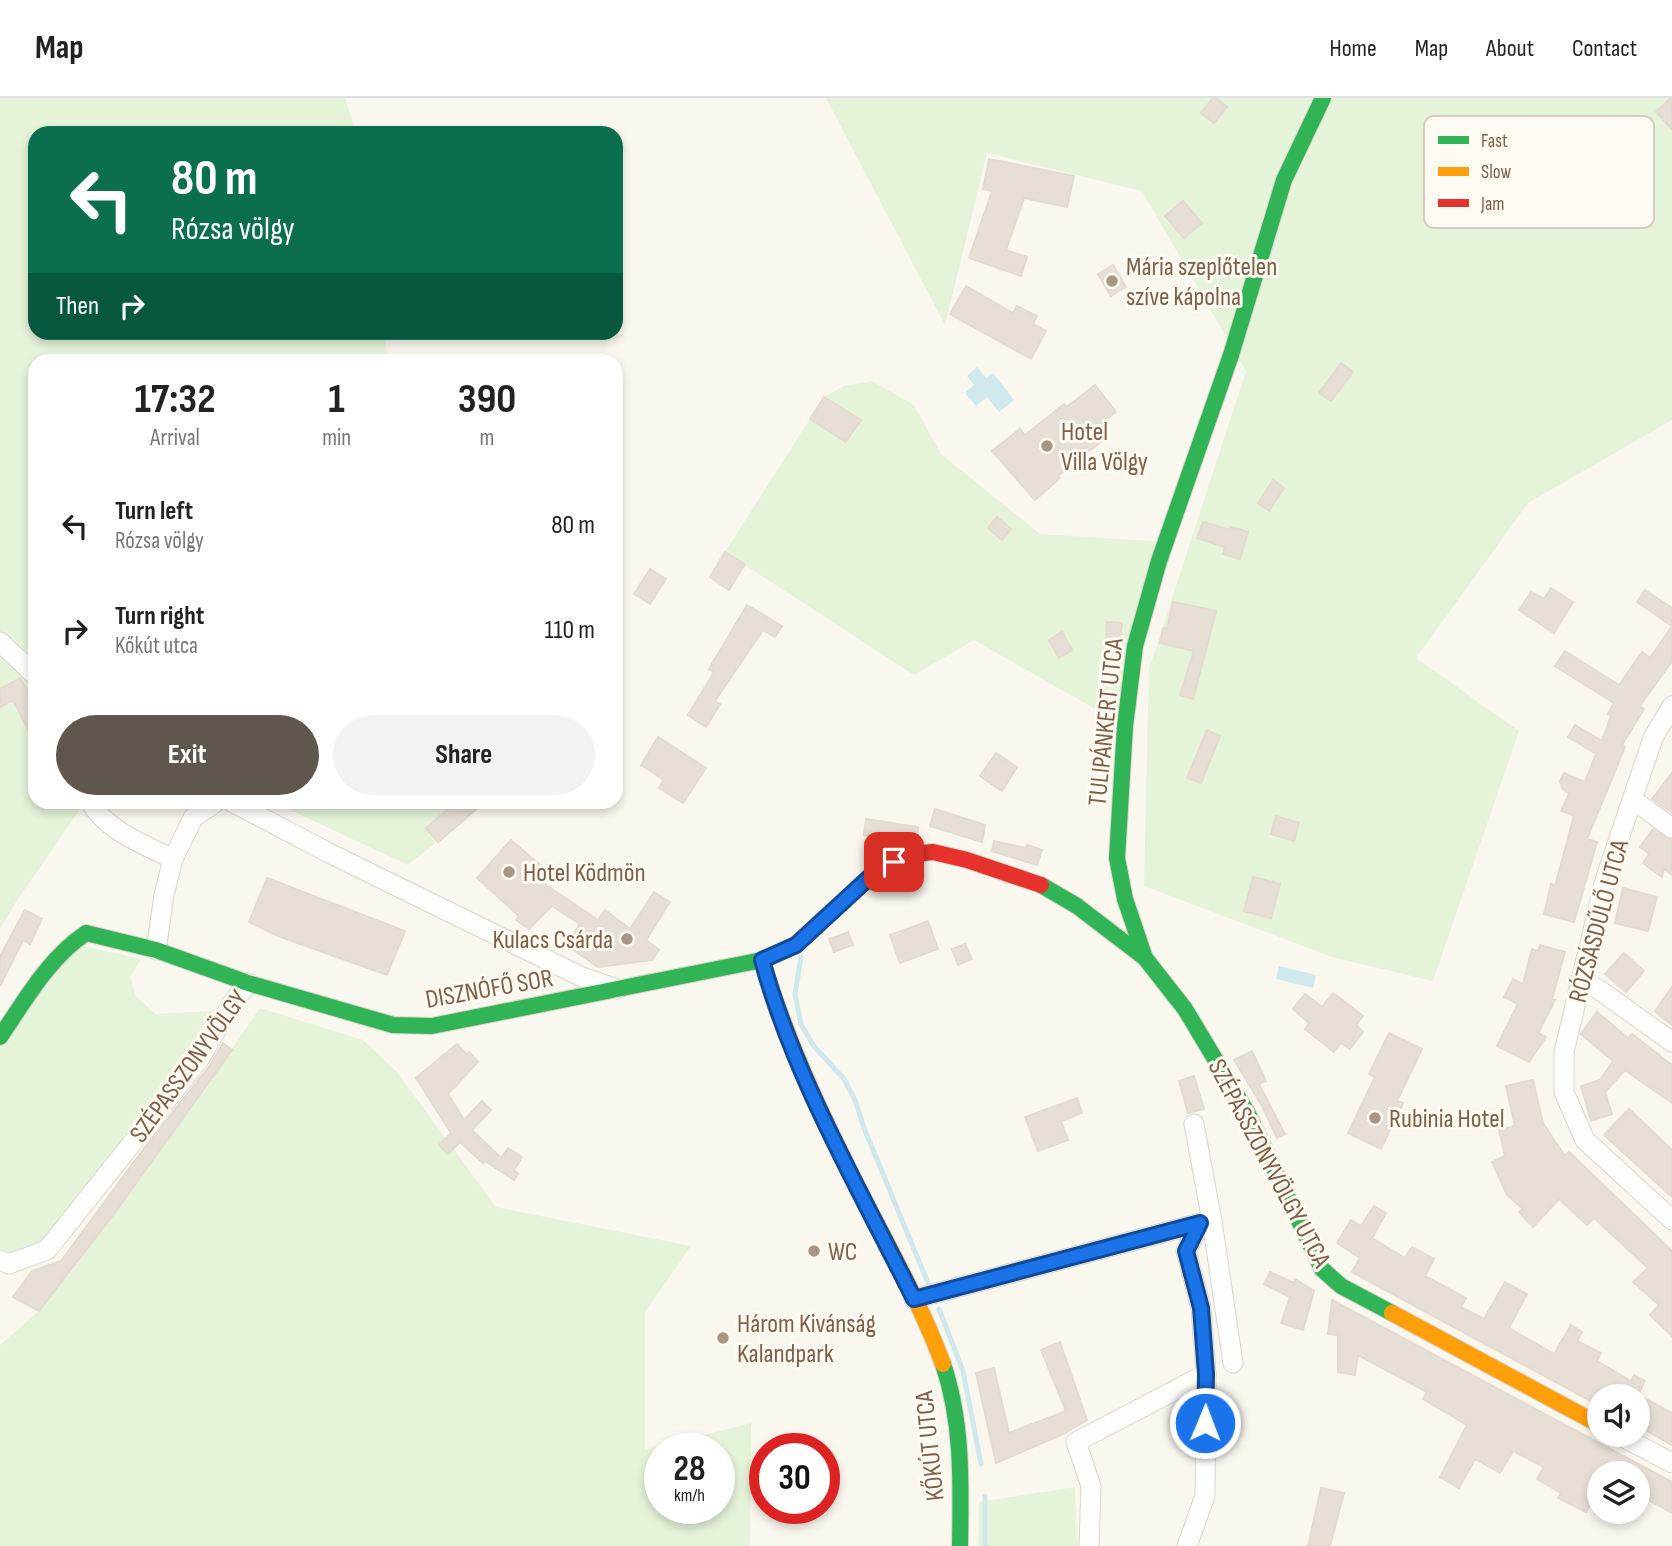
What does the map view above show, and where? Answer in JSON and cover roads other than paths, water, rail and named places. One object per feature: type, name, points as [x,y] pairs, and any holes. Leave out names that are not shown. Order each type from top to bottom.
[{"type":"street","name":"TULIPÁNKERT UTCA","points":[[1145,958],[1129,910],[1117,858],[1125,726],[1135,646],[1159,561],[1231,355],[1284,180],[1323,98]]},
{"type":"street","points":[[0,642],[28,668]]},
{"type":"street","name":"RÓZSÁSDŰLŐ UTCA","points":[[1672,706],[1653,738],[1605,880],[1564,1052],[1563,1092],[1585,1139],[1672,1220]]},
{"type":"street","points":[[1633,800],[1672,828]]},
{"type":"street","points":[[96,809],[103,818],[133,839],[173,859]]},
{"type":"street","points":[[156,950],[164,895],[173,859],[193,818],[206,809]]},
{"type":"street","points":[[245,809],[582,977],[617,989],[762,960]]},
{"type":"street","name":"SZÉPASSZONYVÖLGY UTCA","points":[[762,960],[796,945],[873,874],[914,854],[933,852],[1037,882],[1077,906],[1145,958],[1185,1009],[1248,1114],[1322,1269],[1341,1286],[1587,1417]]},
{"type":"street","name":"SZÉPASSZONYVÖLGY","points":[[0,1037],[41,977],[69,943],[86,933],[156,950],[248,983],[231,1005],[200,1058],[47,1250],[9,1264],[0,1261]]},
{"type":"street","name":"KŐKÚT UTCA","points":[[762,960],[786,1036],[945,1367],[957,1424],[961,1480],[960,1546]]},
{"type":"street","points":[[1580,981],[1598,989],[1672,1042]]},
{"type":"street","name":"DISZNÓFŐ SOR","points":[[248,983],[393,1025],[432,1026],[617,989]]},
{"type":"street","points":[[1194,1125],[1206,1222],[1233,1363]]},
{"type":"street","points":[[914,1299],[1206,1222]]},
{"type":"street","points":[[1187,1546],[1205,1496],[1206,1374],[1201,1308],[1186,1251],[1206,1222]]},
{"type":"street","points":[[1088,1546],[1091,1486],[1076,1441],[1206,1374]]},
{"type":"street","points":[[1642,1447],[1672,1463]]},
{"type":"water","points":[[977,367],[986,378],[993,373],[1014,400],[999,412],[987,397],[976,406],[965,393],[974,385],[967,376]]},
{"type":"water","points":[[1279,966],[1316,975],[1313,988],[1276,979]]},
{"type":"waterway","points":[[801,957],[795,994],[801,1024],[813,1045],[844,1079],[855,1100],[930,1288]]},
{"type":"waterway","points":[[939,1309],[963,1371],[981,1464]]},
{"type":"waterway","points":[[985,1496],[985,1546]]},
{"type":"place","name":"Mária szeplőtelen szíve kápolna","points":[[1112,281]]},
{"type":"place","name":"Hotel Villa Völgy","points":[[1047,446]]},
{"type":"place","name":"Hotel Ködmön","points":[[509,872]]},
{"type":"place","name":"Kulacs Csárda","points":[[627,939]]},
{"type":"place","name":"Rubinia Hotel","points":[[1375,1118]]},
{"type":"place","name":"WC","points":[[814,1251]]},
{"type":"place","name":"Három Kivánság Kalandpark","points":[[723,1338]]}]
